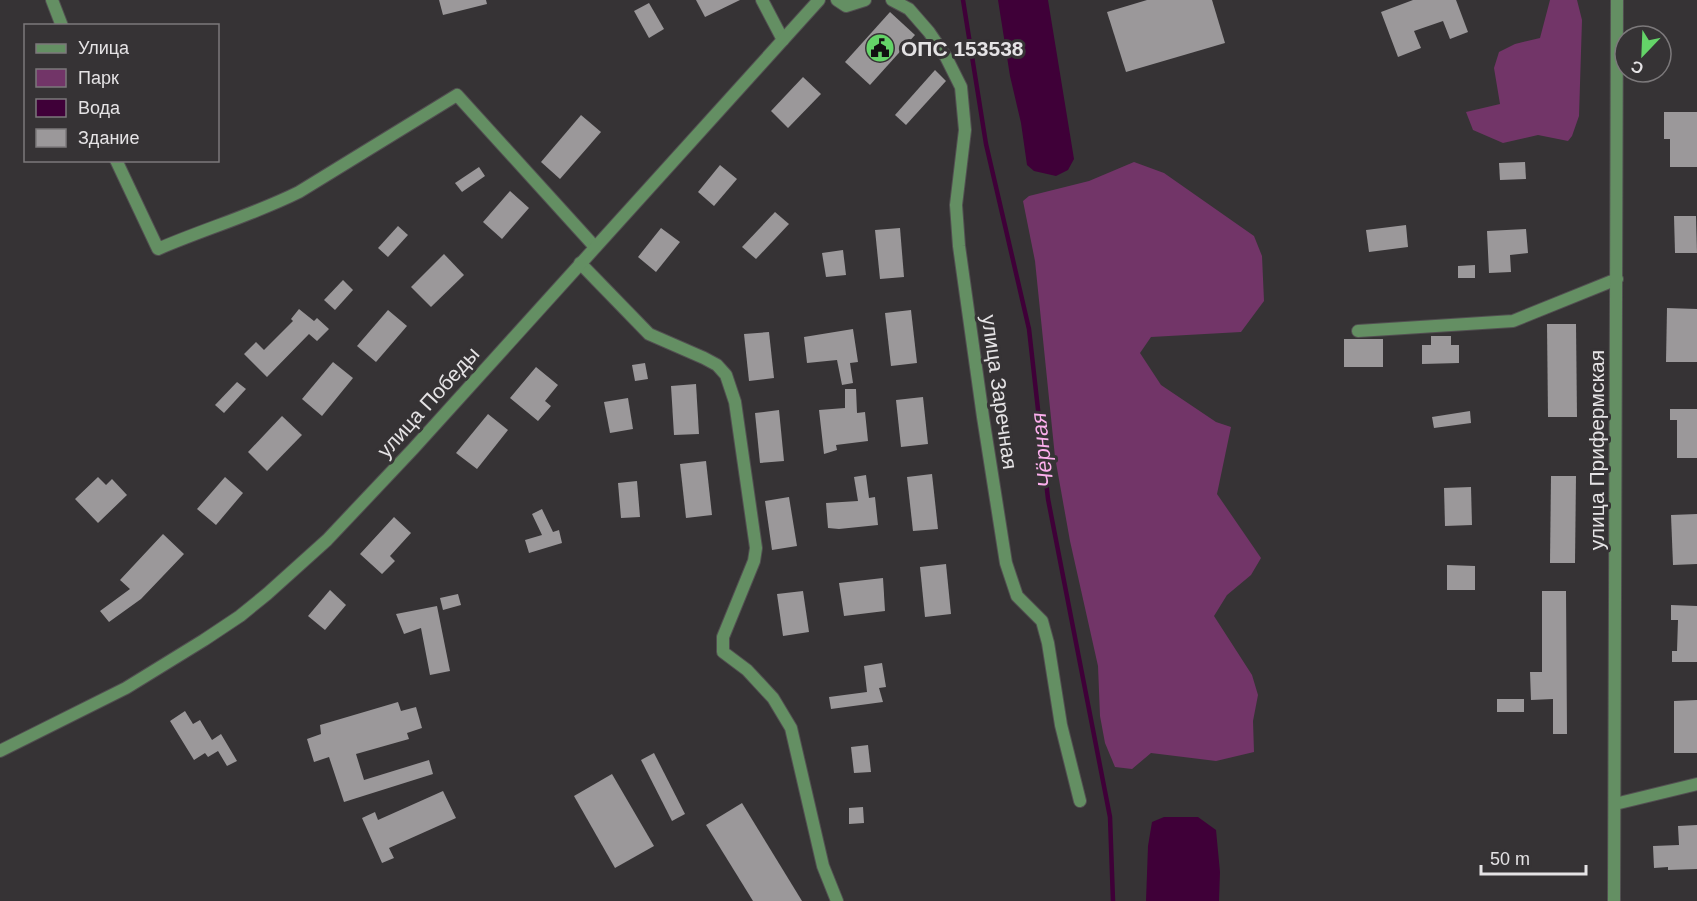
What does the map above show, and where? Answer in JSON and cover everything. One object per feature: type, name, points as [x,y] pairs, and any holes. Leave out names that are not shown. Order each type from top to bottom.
[{"type":"street","points":[[52,0],[61,24]]},
{"type":"street","points":[[762,0],[783,40]]},
{"type":"street","name":"улица Победы","points":[[0,751],[126,688],[240,616],[327,540],[419,442],[819,0]]},
{"type":"street","points":[[837,0],[846,6],[866,0]]},
{"type":"street","name":"улица Заречная","points":[[892,0],[909,9],[929,32],[946,57],[961,87],[965,130],[956,205],[959,246],[1006,563],[1017,596],[1042,621],[1048,643],[1061,725],[1080,801]]},
{"type":"street","name":"улица Прифермская","points":[[1614,901],[1617,0]]},
{"type":"street","points":[[117,162],[158,249],[208,227],[273,205],[299,192],[457,95],[595,247]]},
{"type":"street","points":[[580,263],[649,334],[704,358],[717,365],[726,375],[735,402],[756,548],[754,561],[723,637],[723,652],[747,670],[766,691],[791,728],[823,866],[837,901]]},
{"type":"street","points":[[1358,331],[1513,321],[1617,279]]},
{"type":"street","points":[[1615,804],[1697,784]]},
{"type":"green space","points":[[1550,0],[1577,0],[1582,20],[1579,116],[1572,136],[1568,141],[1538,135],[1503,143],[1473,130],[1466,112],[1500,104],[1494,68],[1499,52],[1515,44],[1540,38]]},
{"type":"green space","points":[[1134,162],[1164,173],[1254,236],[1262,256],[1264,301],[1241,332],[1151,337],[1140,353],[1161,385],[1216,422],[1231,427],[1217,494],[1261,558],[1251,575],[1227,595],[1214,616],[1252,675],[1258,695],[1253,721],[1254,752],[1216,761],[1151,753],[1132,769],[1115,767],[1105,743],[1100,716],[1098,666],[1070,541],[1055,457],[1035,261],[1023,201],[1029,196],[1089,181]]},
{"type":"water","points":[[998,0],[1048,0],[1074,159],[1068,170],[1056,176],[1034,171],[1027,165]]},
{"type":"water","points":[[1164,817],[1198,817],[1216,830],[1220,872],[1219,901],[1146,901],[1148,846],[1152,822]]},
{"type":"building","points":[[439,0],[486,0],[487,4],[443,15]]},
{"type":"building","points":[[696,0],[740,0],[705,17]]},
{"type":"building","points":[[1147,0],[1212,0],[1225,43],[1126,72],[1107,12]]},
{"type":"building","points":[[1413,0],[1456,0],[1468,32],[1450,39],[1443,21],[1414,31],[1421,48],[1398,57],[1381,12]]},
{"type":"building","points":[[649,3],[664,29],[649,38],[634,11]]},
{"type":"building","name":"ОПС 153538","points":[[890,12],[915,35],[870,85],[845,62]]},
{"type":"building","points":[[935,70],[946,81],[906,125],[895,115]]},
{"type":"building","points":[[803,77],[821,94],[788,128],[771,111]]},
{"type":"building","points":[[1664,112],[1697,112],[1697,167],[1670,167],[1670,139],[1664,139]]},
{"type":"building","points":[[581,115],[601,132],[560,179],[541,162]]},
{"type":"building","points":[[1525,162],[1526,179],[1500,180],[1499,163]]},
{"type":"building","points":[[720,165],[737,179],[714,206],[698,192]]},
{"type":"building","points":[[479,167],[485,176],[462,192],[455,183]]},
{"type":"building","points":[[510,191],[529,208],[502,239],[483,222]]},
{"type":"building","points":[[775,212],[789,224],[756,259],[742,247]]},
{"type":"building","points":[[1674,216],[1696,216],[1697,253],[1675,253]]},
{"type":"building","points":[[1406,225],[1408,247],[1369,252],[1366,230]]},
{"type":"building","points":[[398,226],[408,235],[388,257],[378,248]]},
{"type":"building","points":[[661,228],[680,242],[656,272],[638,257]]},
{"type":"building","points":[[900,228],[904,277],[880,279],[875,230]]},
{"type":"building","points":[[1526,229],[1528,253],[1510,255],[1511,272],[1489,273],[1487,231]]},
{"type":"building","points":[[843,250],[846,275],[826,277],[822,253]]},
{"type":"building","points":[[444,254],[464,275],[431,307],[411,287]]},
{"type":"building","points":[[1475,265],[1475,278],[1458,278],[1458,266]]},
{"type":"building","points":[[343,280],[353,290],[335,310],[324,300]]},
{"type":"building","points":[[1667,308],[1697,309],[1697,362],[1666,362]]},
{"type":"building","points":[[299,309],[314,321],[317,318],[329,329],[317,341],[309,334],[267,377],[244,354],[256,342],[264,350],[293,321],[291,319]]},
{"type":"building","points":[[388,310],[407,326],[376,362],[357,346]]},
{"type":"building","points":[[911,310],[917,363],[891,366],[885,313]]},
{"type":"building","points":[[1547,324],[1576,324],[1577,417],[1548,417]]},
{"type":"building","points":[[853,329],[858,362],[850,363],[853,383],[842,385],[837,360],[807,363],[804,337]]},
{"type":"building","points":[[769,332],[774,378],[749,381],[744,334]]},
{"type":"building","points":[[1431,336],[1451,336],[1451,345],[1459,345],[1459,363],[1422,364],[1422,345],[1431,345]]},
{"type":"building","points":[[1344,339],[1383,339],[1383,367],[1344,367]]},
{"type":"building","points":[[333,362],[353,378],[322,416],[302,399]]},
{"type":"building","points":[[645,363],[648,379],[635,381],[632,365]]},
{"type":"building","points":[[536,367],[558,385],[545,401],[551,406],[538,421],[510,398]]},
{"type":"building","points":[[237,382],[246,389],[224,413],[215,405]]},
{"type":"building","points":[[696,384],[699,434],[674,435],[671,386]]},
{"type":"building","points":[[845,389],[856,389],[857,413],[865,412],[868,441],[836,445],[837,450],[824,454],[819,410],[845,408]]},
{"type":"building","points":[[923,397],[928,444],[901,447],[896,400]]},
{"type":"building","points":[[628,398],[633,429],[610,433],[604,402]]},
{"type":"building","points":[[1670,409],[1697,409],[1697,458],[1677,458],[1677,420],[1670,420]]},
{"type":"building","points":[[779,410],[784,461],[760,463],[755,413]]},
{"type":"building","points":[[1470,411],[1471,423],[1434,428],[1432,417]]},
{"type":"building","points":[[488,414],[508,430],[477,469],[456,453]]},
{"type":"building","points":[[282,416],[302,435],[267,471],[248,452]]},
{"type":"building","points":[[706,461],[712,515],[686,518],[680,464]]},
{"type":"building","points":[[932,474],[938,529],[913,531],[907,477]]},
{"type":"building","points":[[866,475],[869,498],[875,497],[878,525],[828,528],[826,503],[858,501],[854,477]]},
{"type":"building","points":[[1551,476],[1576,476],[1575,563],[1550,563]]},
{"type":"building","points":[[98,477],[106,485],[112,479],[127,495],[98,523],[75,499]]},
{"type":"building","points":[[225,477],[243,493],[216,525],[197,509]]},
{"type":"building","points":[[637,481],[640,517],[621,518],[618,483]]},
{"type":"building","points":[[1471,487],[1472,525],[1445,526],[1444,488]]},
{"type":"building","points":[[789,497],[797,546],[772,550],[765,501]]},
{"type":"building","points":[[542,509],[553,532],[559,530],[562,543],[529,553],[525,540],[542,535],[532,514]]},
{"type":"building","points":[[1697,514],[1697,564],[1673,565],[1671,515]]},
{"type":"building","points":[[394,517],[411,533],[390,556],[395,561],[382,574],[360,554]]},
{"type":"building","points":[[163,534],[184,554],[141,599],[109,622],[100,611],[130,589],[120,580]]},
{"type":"building","points":[[946,564],[951,614],[925,617],[920,567]]},
{"type":"building","points":[[1447,565],[1475,566],[1475,590],[1447,590]]},
{"type":"building","points":[[883,578],[885,611],[844,616],[839,583]]},
{"type":"building","points":[[330,590],[346,605],[325,630],[308,616]]},
{"type":"building","points":[[803,591],[809,632],[783,636],[777,594]]},
{"type":"building","points":[[1542,591],[1566,591],[1567,734],[1553,734],[1553,699],[1531,700],[1530,672],[1542,672]]},
{"type":"building","points":[[458,594],[461,605],[443,610],[440,598]]},
{"type":"building","points":[[1671,605],[1697,606],[1697,662],[1672,662],[1672,651],[1677,651],[1678,620],[1671,620]]},
{"type":"building","points":[[437,606],[450,671],[430,675],[421,628],[404,634],[396,614]]},
{"type":"building","points":[[882,663],[886,687],[879,688],[883,702],[831,709],[829,697],[867,692],[864,666]]},
{"type":"building","points":[[1497,699],[1524,699],[1524,712],[1497,712]]},
{"type":"building","points":[[1697,700],[1697,753],[1674,753],[1674,701]]},
{"type":"building","points":[[398,702],[401,711],[416,707],[422,728],[407,733],[409,739],[356,754],[364,780],[429,760],[433,774],[344,802],[329,757],[314,762],[307,739],[321,734],[320,725]]},
{"type":"building","points":[[185,711],[193,724],[200,720],[212,740],[221,734],[237,761],[227,766],[218,751],[208,757],[205,753],[194,760],[170,721]]},
{"type":"building","points":[[868,745],[871,772],[854,773],[851,747]]},
{"type":"building","points":[[654,753],[685,814],[672,821],[641,760]]},
{"type":"building","points":[[612,774],[654,846],[615,868],[574,796]]},
{"type":"building","points":[[443,791],[456,818],[389,848],[394,858],[382,863],[362,818],[375,812],[378,820]]},
{"type":"building","points":[[742,803],[802,901],[753,901],[706,825]]},
{"type":"building","points":[[863,807],[864,823],[849,824],[849,808]]},
{"type":"building","points":[[1697,825],[1697,869],[1654,868],[1653,846],[1679,845],[1678,826]]},
{"type":"waterway","name":"Чёрная","points":[[963,0],[986,144],[1029,329],[1048,499],[1110,817],[1113,901]]},
{"type":"place","name":"ОПС 153538","points":[[880,48]]}]
